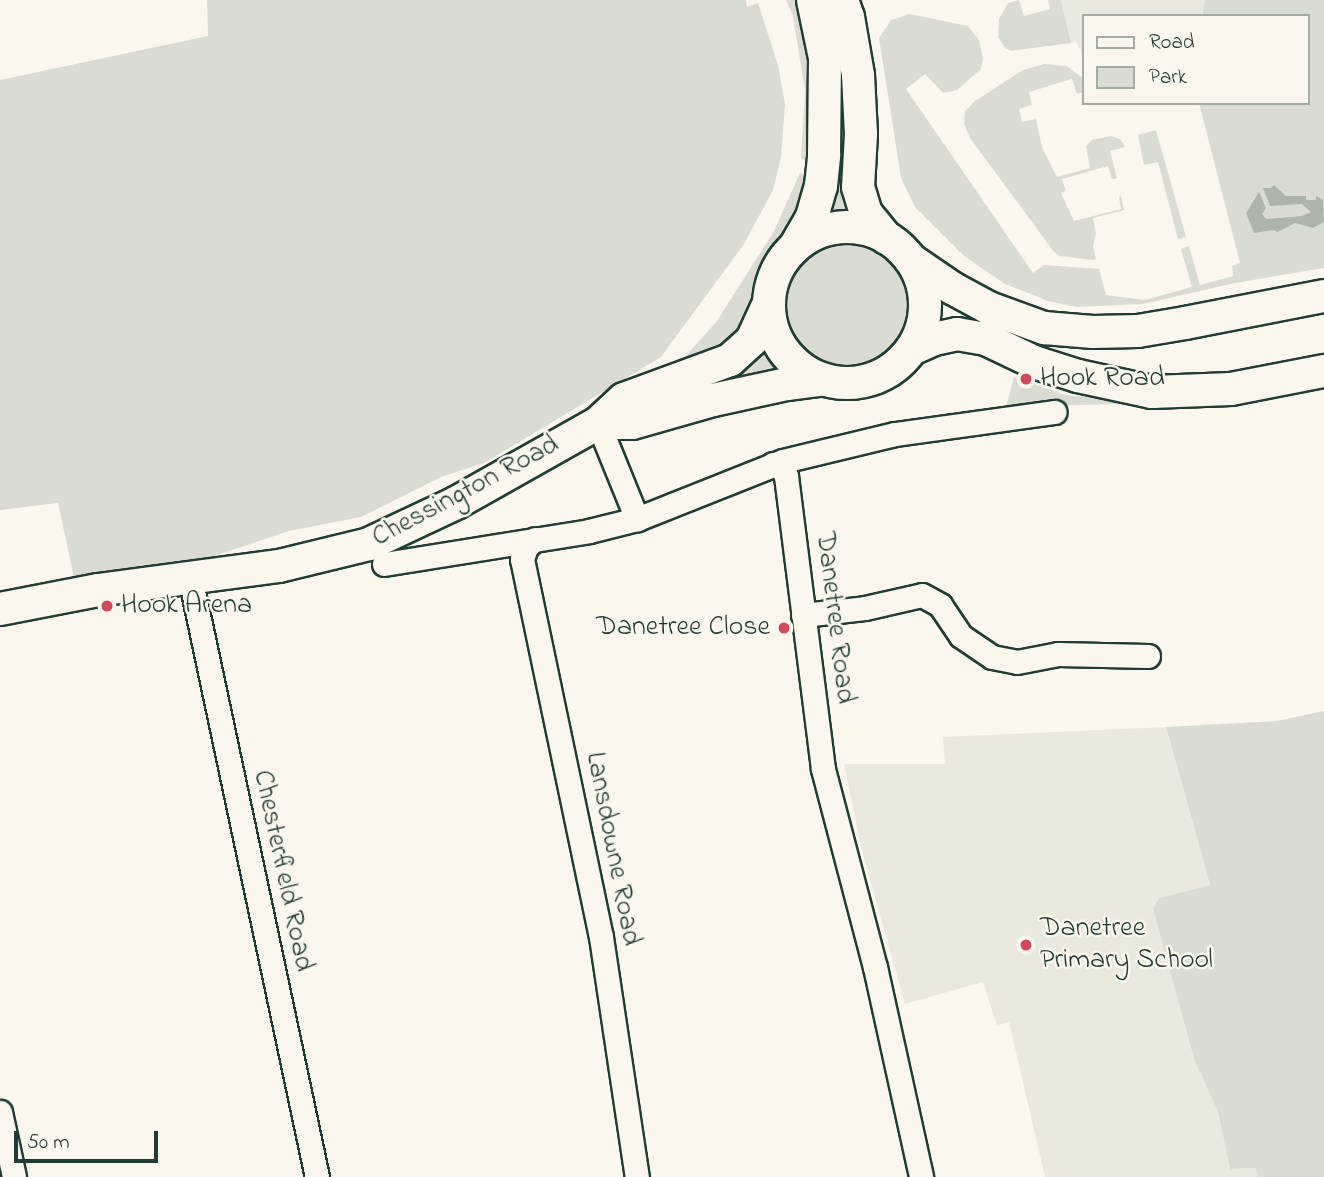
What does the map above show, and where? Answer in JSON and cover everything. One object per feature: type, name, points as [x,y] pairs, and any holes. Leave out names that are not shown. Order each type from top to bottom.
[{"type":"main road","points":[[784,260],[810,223],[823,172],[827,113],[825,58],[813,0]]},
{"type":"main road","points":[[842,0],[848,17],[858,75],[858,187],[866,213],[886,237]]},
{"type":"main road","name":"Chessington Road","points":[[0,609],[98,590],[279,566],[369,544],[456,503],[598,423],[624,399],[730,360],[752,340],[784,260],[815,232],[838,225],[860,227],[886,237],[911,260],[952,288],[989,308],[1044,328],[1093,332],[1138,331],[1324,296]]},
{"type":"main road","name":"Chessington Road","points":[[911,260],[923,289],[925,305],[922,328],[912,349]]},
{"type":"main road","name":"Chessington Road","points":[[769,303],[770,320],[783,351],[807,373],[822,380]]},
{"type":"main road","name":"Chessington Road","points":[[598,423],[632,423],[713,400],[787,384],[822,380],[855,384],[872,380],[887,373],[912,349],[934,339],[957,334],[986,339],[1034,362],[1090,379],[1152,392],[1231,389],[1324,371]]},
{"type":"street","points":[[384,564],[637,519],[774,464],[895,434],[1054,412]]},
{"type":"street","points":[[598,423],[637,519]]},
{"type":"street","name":"Danetree Road","points":[[774,464],[782,468],[786,476],[823,769],[875,967],[921,1177]]},
{"type":"street","name":"Lansdowne Road","points":[[535,539],[526,547],[522,559],[601,937],[637,1177]]},
{"type":"street","name":"Chesterfield Road","points":[[190,578],[317,1177]]},
{"type":"street","points":[[803,614],[864,608],[922,595],[940,605],[961,636],[992,657],[1017,662],[1058,654],[1148,656]]},
{"type":"street","points":[[0,1112],[14,1177]]},
{"type":"shaded area","points":[[1061,0],[1205,0],[1202,14],[1082,14],[1082,53],[1076,42],[1071,43]]},
{"type":"shaded area","points":[[1274,185],[1286,196],[1306,196],[1306,200],[1316,200],[1316,196],[1323,200],[1324,222],[1313,228],[1295,223],[1278,232],[1273,230],[1254,233],[1246,213],[1259,192],[1266,208],[1262,214],[1266,219],[1302,216],[1311,212],[1302,204],[1270,206],[1263,188],[1271,188]]},
{"type":"shaded area","name":"Danetree Primary School","points":[[1166,727],[1210,886],[1159,898],[1153,909],[1194,1059],[1218,1112],[1230,1169],[1257,1168],[1257,1177],[1045,1177],[1009,1022],[997,1025],[983,982],[905,1004],[861,847],[844,764],[945,764],[943,737]]},
{"type":"green space","points":[[207,0],[746,0],[747,7],[758,3],[778,65],[785,104],[781,158],[773,190],[744,244],[661,357],[484,463],[441,477],[361,517],[289,531],[202,560],[75,582],[58,503],[0,510],[0,80],[208,36]]},
{"type":"green space","points":[[786,0],[807,0],[815,36],[813,162],[801,159],[805,91],[793,16]]},
{"type":"green space","points":[[1019,0],[1024,16],[1050,9],[1048,0],[1061,0],[1071,43],[1011,51],[1005,48],[998,37],[999,19],[1008,3]]},
{"type":"green space","points":[[1205,0],[1324,0],[1324,268],[1235,283],[1143,304],[1077,307],[1048,301],[1005,284],[964,256],[915,207],[901,178],[879,38],[891,20],[910,14],[968,26],[979,40],[983,58],[981,69],[957,90],[943,93],[925,74],[906,89],[1033,273],[1044,265],[1099,269],[1106,295],[1145,300],[1192,287],[1181,249],[1189,246],[1200,285],[1233,276],[1232,266],[1240,263],[1200,105],[1310,105],[1310,14],[1202,14]]},
{"type":"green space","points":[[1044,64],[1067,66],[1082,77],[1082,93],[1077,94],[1072,79],[1029,92],[1032,105],[1019,109],[1022,122],[1036,119],[1042,147],[1057,177],[1090,168],[1086,146],[1092,140],[1111,136],[1120,139],[1125,147],[1110,151],[1117,178],[1112,179],[1108,166],[1062,179],[1066,191],[1061,193],[1074,221],[1121,209],[1121,196],[1124,210],[1093,218],[1096,259],[1060,256],[1054,252],[970,138],[964,124],[965,111],[975,101],[1023,70]]},
{"type":"green space","points":[[1156,130],[1186,237],[1178,239],[1158,162],[1144,165],[1138,135]]},
{"type":"green space","points":[[800,173],[810,176],[797,214],[761,270],[753,290],[754,305],[734,345],[688,363],[686,356],[717,321],[774,231]]},
{"type":"green space","points":[[833,183],[847,186],[854,214],[834,214],[823,218]]},
{"type":"green space","points":[[847,242],[871,247],[892,260],[905,281],[910,305],[905,329],[892,350],[871,363],[847,368],[823,363],[802,350],[789,329],[784,305],[789,281],[802,260],[823,247]]},
{"type":"green space","points":[[764,346],[768,356],[784,373],[721,389],[717,376]]},
{"type":"green space","points":[[1014,377],[1065,395],[1121,400],[1120,404],[1006,407]]},
{"type":"green space","points":[[1324,711],[1324,1177],[1257,1177],[1256,1168],[1230,1169],[1218,1112],[1194,1059],[1153,909],[1159,898],[1210,885],[1166,727],[1277,721]]},
{"type":"place","name":"Hook Road","points":[[1026,379]]},
{"type":"place","name":"Hook Arena","points":[[107,606]]},
{"type":"place","name":"Danetree Close","points":[[784,628]]},
{"type":"place","name":"Danetree Primary School","points":[[1026,945]]}]
